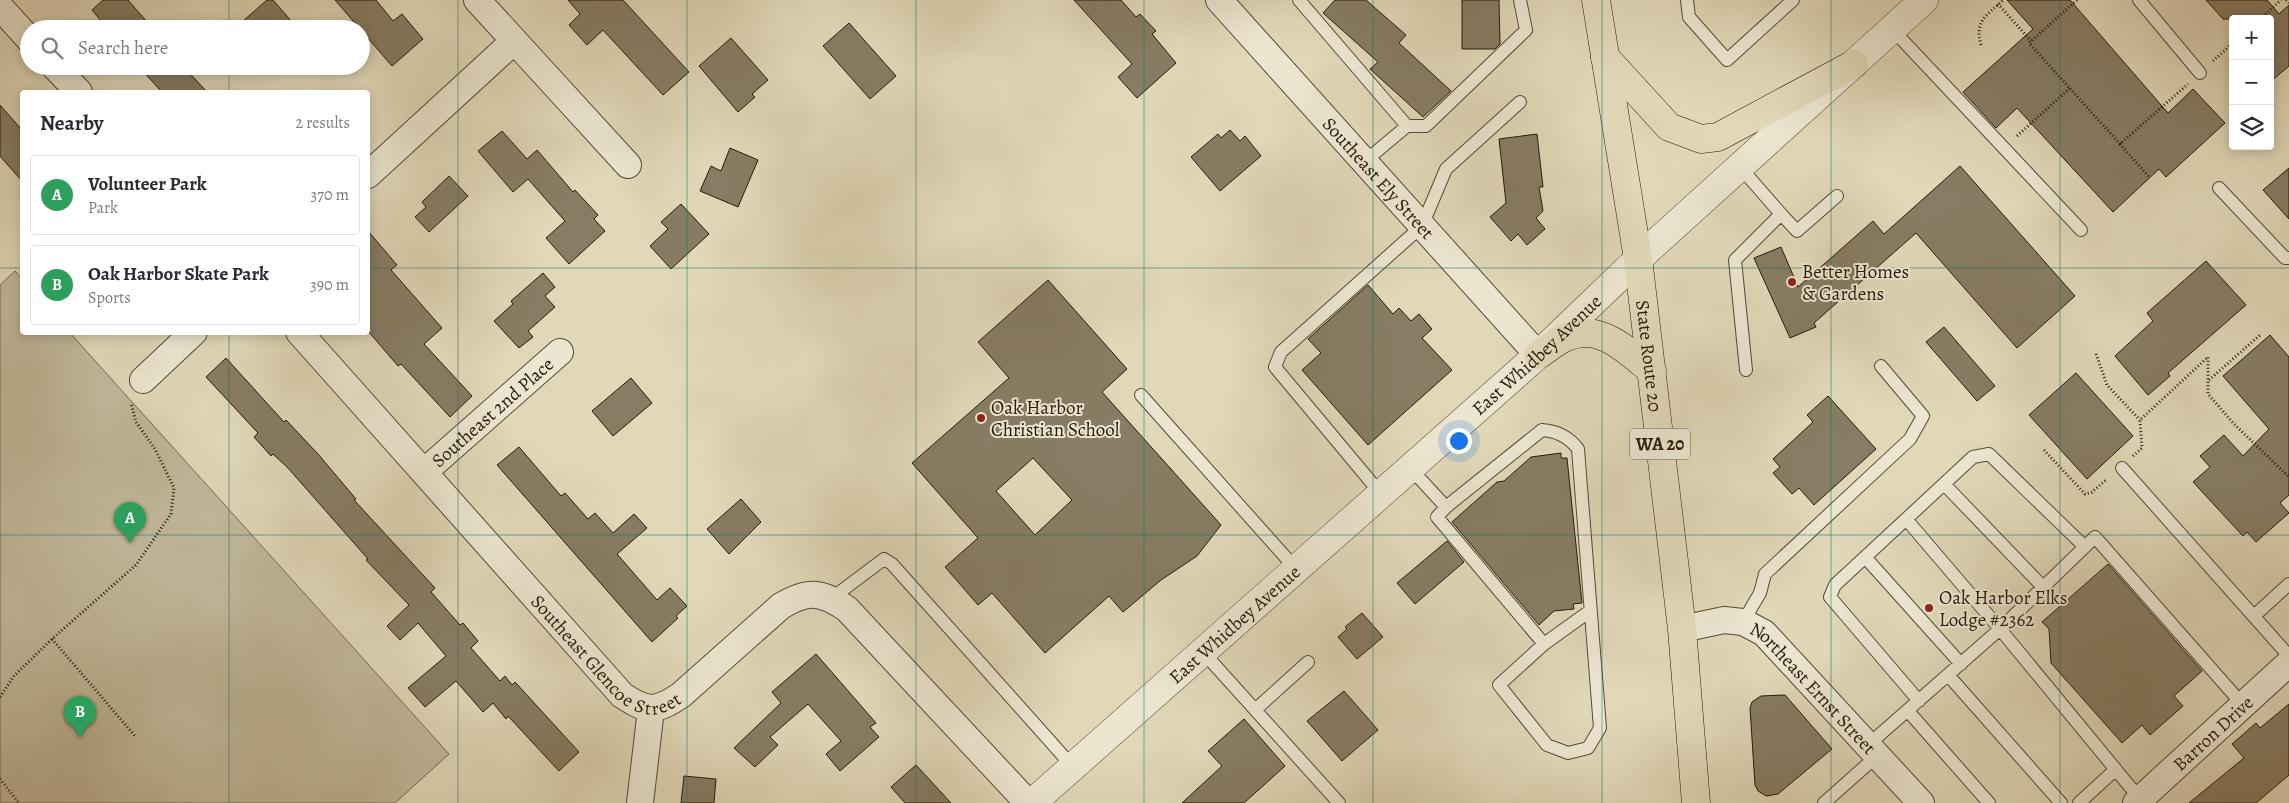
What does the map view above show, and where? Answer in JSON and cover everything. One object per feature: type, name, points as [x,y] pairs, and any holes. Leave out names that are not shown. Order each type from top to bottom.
[{"type":"main road","name":"State Route 20","points":[[1596,0],[1638,259],[1652,371],[1682,629],[1696,803]]},
{"type":"main road","points":[[1605,57],[1670,127],[1701,139],[1718,137],[1854,64]]},
{"type":"main road","points":[[1538,355],[1564,338],[1587,332],[1608,337],[1652,371]]},
{"type":"street","points":[[477,0],[628,166]]},
{"type":"street","name":"East Whidbey Avenue","points":[[1030,803],[1538,355],[1638,259],[1924,0]]},
{"type":"street","name":"Southeast Ely Street","points":[[1225,2],[1364,162],[1538,355]]},
{"type":"street","points":[[0,7],[20,28]]},
{"type":"street","points":[[370,172],[514,41]]},
{"type":"street","points":[[62,75],[76,90]]},
{"type":"street","points":[[143,380],[191,335]]},
{"type":"street","name":"Southeast Glencoe Street","points":[[302,335],[622,694],[636,704],[651,709],[665,706],[681,695],[781,606],[796,597],[815,593],[832,598]]},
{"type":"street","name":"Southeast 2nd Place","points":[[424,472],[560,352]]},
{"type":"street","points":[[832,598],[847,609],[1030,803]]},
{"type":"street","name":"Northeast Ernst Street","points":[[1682,629],[1724,620],[1743,622],[1764,634],[1921,803]]},
{"type":"street","name":"Barron Drive","points":[[2138,801],[2289,663]]},
{"type":"street","points":[[640,803],[651,709]]},
{"type":"lane","points":[[1299,0],[1407,126]]},
{"type":"lane","points":[[1364,162],[1407,126],[1426,126],[1526,30],[1520,0]]},
{"type":"lane","points":[[1687,0],[1689,17],[1727,60],[1793,0]]},
{"type":"lane","points":[[2139,0],[2200,72]]},
{"type":"lane","points":[[1892,29],[2081,230]]},
{"type":"lane","points":[[1381,494],[1275,367],[1280,352],[1422,226],[1446,169],[1520,102]]},
{"type":"lane","points":[[1740,167],[1797,231],[1836,196]]},
{"type":"lane","points":[[2219,188],[2285,258],[2289,258]]},
{"type":"lane","points":[[1746,370],[1735,260],[1782,214]]},
{"type":"lane","points":[[1743,622],[1760,593],[1765,574],[1910,439],[1923,416],[1881,366]]},
{"type":"lane","points":[[1142,395],[1296,569]]},
{"type":"lane","points":[[1544,644],[1437,517],[1446,507],[1542,430],[1556,431],[1572,442],[1578,449],[1600,728],[1588,748],[1568,753],[1547,745],[1499,685],[1544,644],[1590,611]]},
{"type":"lane","points":[[1920,701],[1830,597],[1835,585],[1972,457],[1989,454],[2086,547]]},
{"type":"lane","points":[[2122,467],[2289,656]]},
{"type":"lane","points":[[1410,468],[1446,507]]},
{"type":"lane","points":[[1944,484],[2043,587]]},
{"type":"lane","points":[[1906,520],[2000,629],[2138,801]]},
{"type":"lane","points":[[1824,803],[1908,711],[2000,629],[2095,537],[2243,705]]},
{"type":"lane","points":[[1865,557],[1961,664]]},
{"type":"lane","points":[[832,598],[884,559],[892,564],[1072,767]]},
{"type":"lane","points":[[2254,616],[2289,584]]},
{"type":"lane","points":[[1202,652],[1339,803]]},
{"type":"lane","points":[[1255,710],[1308,662]]},
{"type":"lane","points":[[1948,675],[2061,803]]},
{"type":"lane","points":[[1908,711],[1988,803]]},
{"type":"lane","points":[[2079,803],[2115,770]]},
{"type":"path","points":[[1981,45],[1977,32],[1979,24],[2003,0]]},
{"type":"path","points":[[2031,41],[2077,0]]},
{"type":"path","points":[[2264,15],[2281,0]]},
{"type":"path","points":[[2286,0],[2289,3]]},
{"type":"path","points":[[1998,4],[2031,41],[2029,43],[2150,178]]},
{"type":"path","points":[[2120,144],[2229,47]]},
{"type":"path","points":[[2004,148],[2070,88]]},
{"type":"path","points":[[2208,380],[2260,335]]},
{"type":"path","points":[[2044,450],[2085,494],[2092,492],[2142,448],[2140,420],[2108,385],[2096,354]]},
{"type":"path","points":[[2140,420],[2208,357],[2208,394],[2234,424],[2289,477]]},
{"type":"path","points":[[0,696],[14,676],[136,564],[171,514],[174,488],[155,449],[136,422],[130,399],[143,380]]},
{"type":"path","points":[[52,640],[135,736]]},
{"type":"path","points":[[0,779],[19,803]]},
{"type":"shaded area","points":[[15,271],[20,277],[20,335],[72,335],[449,754],[395,803],[0,803],[0,285]]},
{"type":"building","points":[[103,0],[128,0],[145,20],[100,20],[92,10]]},
{"type":"building","points":[[267,0],[273,0],[290,20],[244,20]]},
{"type":"building","points":[[335,0],[376,0],[393,21],[402,14],[423,39],[392,66],[370,41],[370,20],[352,20]]},
{"type":"building","points":[[568,0],[623,0],[689,72],[663,95],[603,30],[587,45],[569,25],[580,14]]},
{"type":"building","points":[[1074,0],[1121,0],[1136,17],[1140,14],[1156,31],[1152,34],[1176,63],[1137,98],[1118,77],[1132,64]]},
{"type":"building","points":[[1335,0],[1366,0],[1406,35],[1399,43],[1451,91],[1423,117],[1370,69],[1378,62],[1323,13]]},
{"type":"building","points":[[1462,0],[1499,0],[1500,44],[1495,49],[1462,49]]},
{"type":"building","points":[[2007,0],[2070,0],[2168,113],[2193,89],[2225,123],[2166,177],[2159,169],[2113,212],[2017,108],[1996,128],[1963,92],[2033,29]]},
{"type":"building","points":[[2206,0],[2267,0],[2279,14],[2289,5],[2289,66],[2274,79],[2274,15],[2229,15],[2229,19],[2223,19]]},
{"type":"building","points":[[849,23],[896,76],[870,99],[823,46]]},
{"type":"building","points":[[731,38],[768,80],[752,94],[755,97],[738,112],[699,66]]},
{"type":"building","points":[[146,75],[191,75],[205,90],[160,90]]},
{"type":"building","points":[[0,105],[20,128],[20,179],[0,156]]},
{"type":"building","points":[[1230,130],[1240,141],[1245,136],[1261,156],[1220,191],[1191,157],[1218,134],[1221,138]]},
{"type":"building","points":[[502,131],[527,159],[537,150],[573,192],[575,190],[598,215],[594,219],[605,231],[569,264],[546,238],[565,221],[528,179],[513,192],[478,151]]},
{"type":"building","points":[[1537,134],[1543,187],[1539,187],[1543,211],[1536,218],[1545,229],[1527,245],[1518,234],[1511,241],[1490,217],[1506,203],[1499,139]]},
{"type":"building","points":[[730,148],[758,160],[738,207],[700,191],[711,166],[721,171]]},
{"type":"building","points":[[1960,166],[2075,296],[2017,348],[1916,233],[1814,323],[1816,327],[1790,338],[1754,258],[1781,247],[1798,287],[1873,221],[1884,234]]},
{"type":"building","points":[[2289,168],[2289,219],[2263,190]]},
{"type":"building","points":[[449,176],[468,196],[429,232],[415,217],[426,207],[422,202]]},
{"type":"building","points":[[681,204],[709,234],[671,269],[650,246],[668,229],[661,222]]},
{"type":"building","points":[[370,233],[397,265],[391,270],[442,328],[424,344],[472,396],[450,417],[401,364],[398,366],[370,333]]},
{"type":"building","points":[[2206,261],[2246,305],[2168,373],[2170,376],[2148,395],[2115,356],[2153,321],[2147,313]]},
{"type":"building","points":[[543,273],[555,287],[545,296],[555,307],[528,331],[533,337],[519,348],[494,321],[513,304],[511,301]]},
{"type":"building","points":[[1048,280],[1127,369],[1102,392],[1221,525],[1197,556],[1161,580],[1123,612],[1109,596],[1045,653],[992,593],[978,605],[945,567],[978,538],[912,463],[1009,378],[978,342]],"holes":[[[1033,458],[1072,500],[1035,535],[996,491]]]},
{"type":"building","points":[[1368,285],[1393,314],[1399,308],[1411,321],[1419,314],[1432,329],[1422,338],[1452,370],[1368,445],[1302,370],[1321,353],[1308,339]]},
{"type":"building","points":[[1944,327],[1995,386],[1977,401],[1926,342]]},
{"type":"building","points":[[2270,335],[2289,357],[2289,495],[2280,503],[2289,513],[2256,542],[2247,532],[2243,536],[2193,482],[2210,467],[2200,456],[2224,435],[2243,456],[2269,429],[2223,376]]},
{"type":"building","points":[[226,358],[284,422],[286,420],[318,454],[356,499],[354,500],[435,588],[431,592],[460,625],[463,623],[478,641],[471,648],[500,681],[505,676],[512,685],[515,682],[579,752],[559,771],[508,716],[506,719],[493,703],[483,712],[456,681],[425,707],[408,688],[446,656],[418,623],[400,640],[387,626],[409,605],[366,560],[368,559],[288,468],[273,454],[271,456],[254,437],[258,433],[206,377]]},
{"type":"building","points":[[2076,373],[2133,436],[2087,479],[2029,415]]},
{"type":"building","points":[[631,378],[652,403],[613,436],[592,411]]},
{"type":"building","points":[[1828,396],[1876,449],[1814,505],[1799,488],[1792,494],[1773,473],[1780,467],[1773,459],[1813,422],[1807,415]]},
{"type":"building","points":[[519,447],[561,496],[565,493],[588,519],[595,513],[613,533],[634,514],[647,528],[617,554],[657,600],[670,588],[687,606],[676,616],[678,618],[652,642],[497,465]]},
{"type":"building","points":[[1561,453],[1561,458],[1567,458],[1582,603],[1573,604],[1574,609],[1554,611],[1539,625],[1452,522],[1497,482],[1504,481],[1531,457]]},
{"type":"building","points":[[741,499],[761,522],[729,554],[707,529]]},
{"type":"building","points":[[1447,541],[1464,562],[1415,604],[1397,583]]},
{"type":"building","points":[[2108,564],[2202,671],[2174,696],[2183,706],[2150,735],[2142,725],[2122,743],[2051,663],[2049,629],[2042,622]]},
{"type":"building","points":[[1362,613],[1383,637],[1357,659],[1338,637],[1347,629],[1345,627]]},
{"type":"building","points":[[816,654],[876,723],[870,727],[879,737],[840,771],[826,754],[841,741],[808,704],[770,737],[778,745],[755,767],[734,748],[781,703],[772,692]]},
{"type":"building","points":[[1344,691],[1378,730],[1342,761],[1307,721]]},
{"type":"building","points":[[1785,695],[1832,749],[1778,794],[1766,796],[1758,791],[1755,785],[1750,708],[1752,702],[1761,696]]},
{"type":"building","points":[[2289,704],[2289,775],[2256,803],[2189,803],[2244,758],[2232,744],[2256,723],[2260,728]]},
{"type":"building","points":[[1244,719],[1285,766],[1244,803],[1182,803],[1222,766],[1208,751]]},
{"type":"building","points":[[916,765],[951,803],[905,803],[891,787]]},
{"type":"building","points":[[684,776],[716,779],[714,803],[681,803]]},
{"type":"place","name":"Better Homes & Gardens","points":[[1792,282]]},
{"type":"place","name":"Oak Harbor Christian School","points":[[981,418]]},
{"type":"place","name":"Volunteer Park","points":[[130,543]]},
{"type":"place","name":"Oak Harbor Elks Lodge #2362","points":[[1929,608]]},
{"type":"place","name":"Oak Harbor Skate Park","points":[[80,737]]}]
